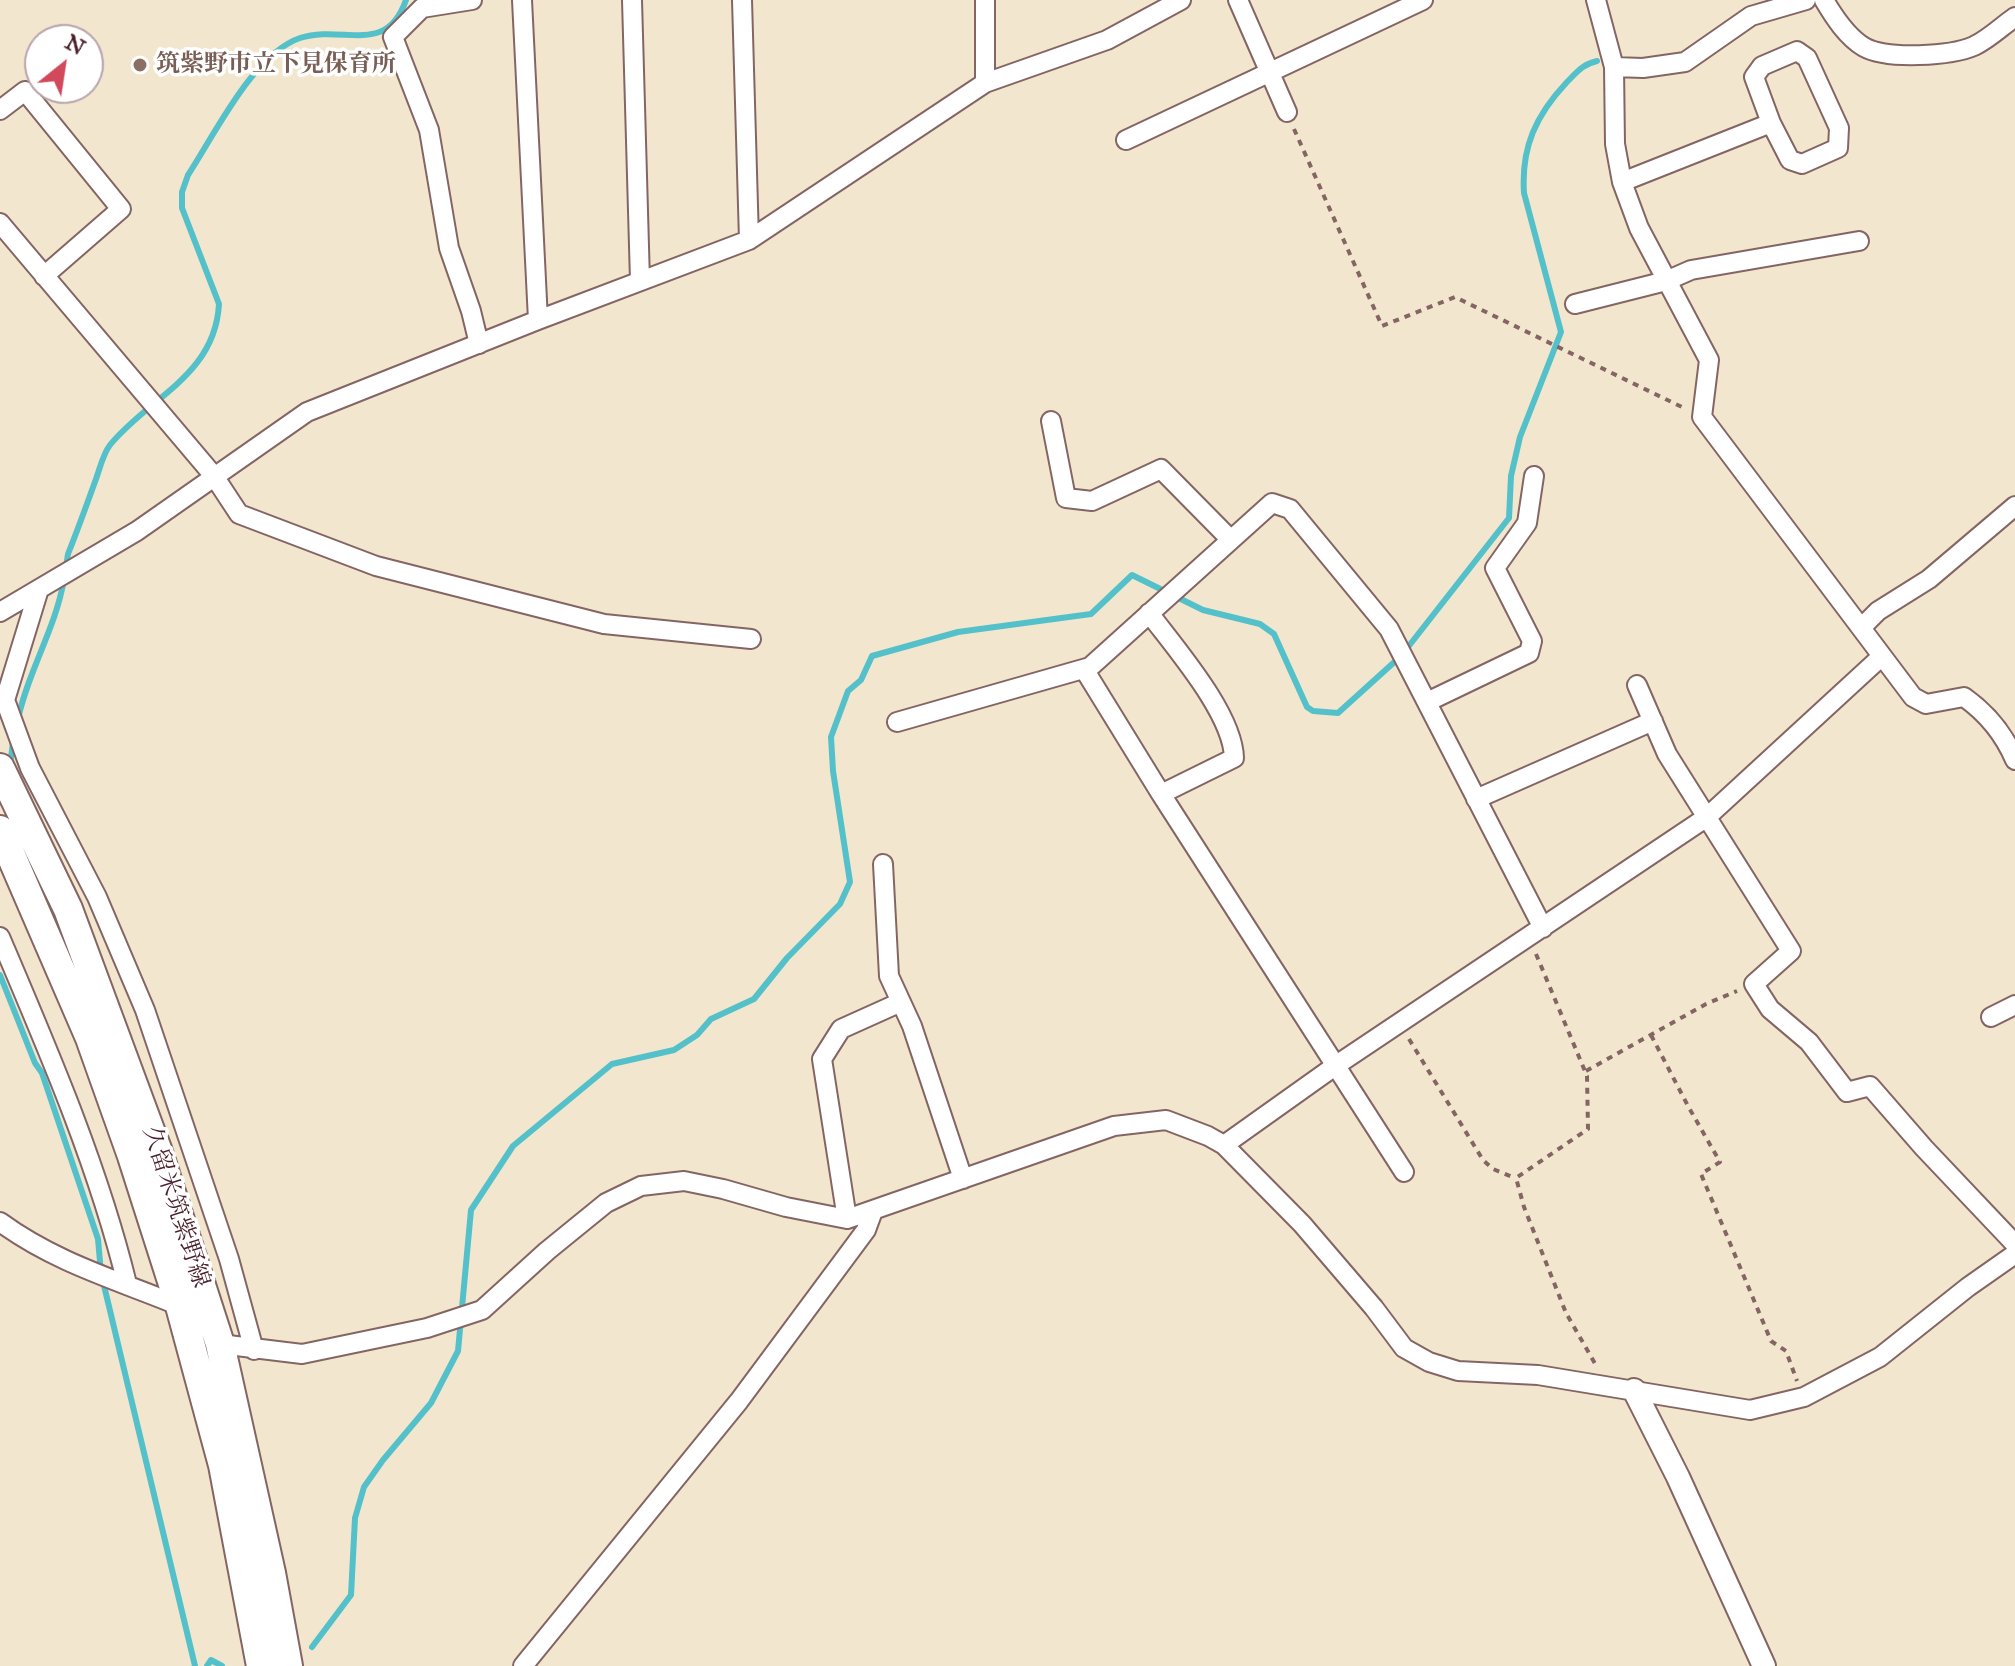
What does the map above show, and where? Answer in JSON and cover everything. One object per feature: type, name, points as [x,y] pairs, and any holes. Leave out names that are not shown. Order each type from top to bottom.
[{"type":"main road","name":"久留米筑紫野線","points":[[0,768],[68,909],[157,1149],[220,1344],[271,1573],[288,1666]]},
{"type":"main road","name":"久留米筑紫野線","points":[[0,830],[90,1038],[180,1306],[223,1465],[261,1666]]},
{"type":"street","points":[[472,0],[422,8],[393,37],[429,130],[449,248],[479,344]]},
{"type":"street","points":[[522,0],[538,320]]},
{"type":"street","points":[[632,0],[640,281]]},
{"type":"street","points":[[742,0],[749,240]]},
{"type":"street","points":[[985,0],[985,83]]},
{"type":"street","points":[[0,612],[137,531],[307,412],[749,240],[985,83],[1107,40],[1181,0]]},
{"type":"street","points":[[1238,0],[1287,112]]},
{"type":"street","points":[[1126,140],[1423,0]]},
{"type":"street","points":[[1596,0],[1614,67],[1615,144],[1622,182],[1639,228],[1709,360],[1702,417],[1913,697],[1926,704],[1964,697],[1981,709],[2006,738],[2015,760]]},
{"type":"street","points":[[1614,67],[1643,68],[1685,62],[1751,16],[1806,0]]},
{"type":"street","points":[[1824,0],[1838,23],[1864,47],[1918,57],[1974,46],[2015,17]]},
{"type":"street","points":[[1797,51],[1807,58],[1839,128],[1838,148],[1802,164],[1790,160],[1771,123],[1754,77],[1762,66],[1797,51]]},
{"type":"street","points":[[0,110],[25,91],[121,209],[44,276]]},
{"type":"street","points":[[1622,182],[1771,123]]},
{"type":"street","points":[[0,223],[214,476],[239,514],[376,566],[604,624],[751,639]]},
{"type":"street","points":[[1575,304],[1666,281],[1691,270],[1859,241]]},
{"type":"street","points":[[1051,421],[1066,498],[1092,501],[1161,469],[1231,540]]},
{"type":"street","points":[[1427,702],[1529,653],[1532,641],[1495,568],[1527,523],[1534,476]]},
{"type":"street","points":[[897,722],[1090,667],[1272,503],[1290,509],[1389,629],[1476,799],[1536,932]]},
{"type":"street","points":[[1861,628],[1878,611],[1929,579],[2015,506]]},
{"type":"street","points":[[39,589],[5,700],[30,768],[97,897],[145,1010],[225,1245],[254,1350]]},
{"type":"street","points":[[1149,613],[1213,701],[1234,745],[1234,758],[1161,794]]},
{"type":"street","points":[[1224,1145],[1335,1066],[1707,817],[1881,657]]},
{"type":"street","points":[[1084,669],[1404,1172]]},
{"type":"street","points":[[1637,685],[1667,754],[1791,951],[1754,984],[1770,1009],[1809,1042],[1847,1092],[1870,1086],[2015,1244]]},
{"type":"street","points":[[1476,799],[1653,721]]},
{"type":"street","points":[[883,864],[889,976],[912,1026],[963,1179]]},
{"type":"street","points":[[0,937],[43,1037],[113,1223],[127,1284]]},
{"type":"street","points":[[847,1219],[822,1059],[841,1029],[901,1002]]},
{"type":"street","points":[[1991,1017],[2015,1005]]},
{"type":"street","points":[[220,1344],[302,1354],[427,1328],[482,1310],[606,1203],[641,1186],[684,1181],[847,1219],[1114,1126],[1166,1120],[1224,1145],[1302,1224],[1404,1348],[1429,1362],[1458,1371],[1538,1375],[1750,1410],[1804,1397],[1880,1357],[2015,1254]]},
{"type":"street","points":[[523,1666],[739,1401],[866,1230],[873,1211]]},
{"type":"street","points":[[0,1222],[28,1242],[79,1268],[180,1306]]},
{"type":"street","points":[[1634,1390],[1678,1477],[1764,1666]]},
{"type":"path","points":[[1287,112],[1382,326],[1455,297],[1702,417]]},
{"type":"path","points":[[1516,1178],[1588,1129],[1585,1072],[1536,932]]},
{"type":"path","points":[[1585,1072],[1706,1004],[1754,984]]},
{"type":"path","points":[[1400,1023],[1483,1160],[1493,1169],[1516,1178]]},
{"type":"path","points":[[1651,1035],[1720,1162],[1701,1174],[1771,1341],[1786,1351],[1804,1397]]},
{"type":"path","points":[[1516,1178],[1524,1207],[1566,1313],[1598,1369],[1603,1387]]},
{"type":"waterway","points":[[66,567],[68,554],[108,449],[126,428],[193,368],[206,350],[215,329],[219,304],[182,208],[182,192],[188,175],[236,97],[266,60],[300,38],[332,34],[362,35],[387,28],[398,17],[406,0]]},
{"type":"waterway","points":[[312,1647],[351,1595],[355,1518],[364,1487],[431,1403],[458,1351],[471,1210],[513,1146],[612,1064],[674,1050],[697,1035],[711,1019],[754,999],[787,958],[840,904],[850,882],[833,771],[831,737],[848,691],[861,680],[872,656],[958,632],[1091,614],[1132,575],[1203,610],[1260,624],[1274,634],[1307,707],[1313,711],[1338,713],[1401,656],[1509,518],[1511,476],[1520,437],[1561,332],[1524,193],[1525,161],[1539,119],[1556,94],[1577,72],[1597,61]]},
{"type":"waterway","points":[[18,719],[55,615],[64,579]]},
{"type":"waterway","points":[[10,766],[13,742]]},
{"type":"waterway","points":[[0,975],[35,1063],[42,1073],[98,1239],[101,1273],[195,1666]]},
{"type":"waterway","points":[[207,1666],[211,1660],[222,1666]]},
{"type":"place","name":"筑紫野市立下見保育所","points":[[140,65]]}]
